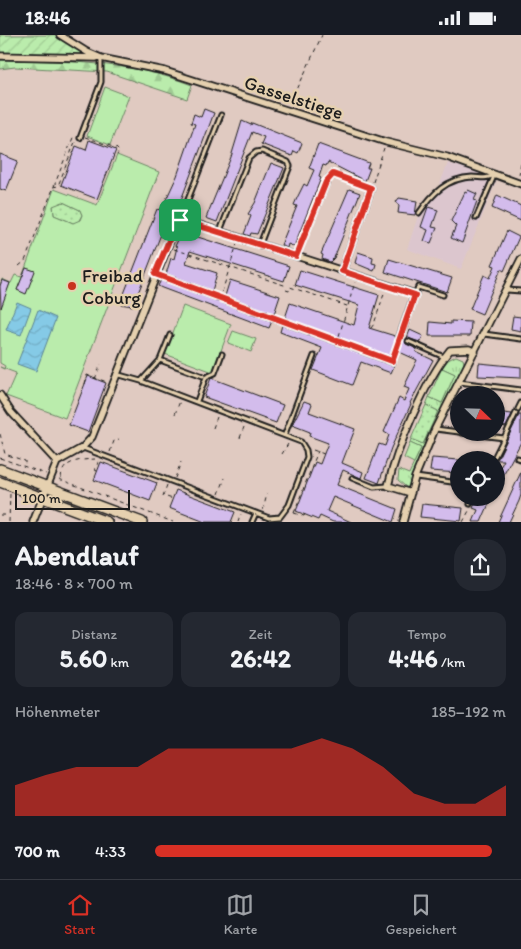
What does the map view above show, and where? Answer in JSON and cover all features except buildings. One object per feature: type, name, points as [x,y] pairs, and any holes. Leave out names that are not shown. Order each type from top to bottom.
[{"type":"main road","points":[[0,469],[142,521]]},
{"type":"main road","points":[[0,482],[107,521]]},
{"type":"street","name":"Gasselstiege","points":[[60,35],[101,59],[165,71],[386,142],[447,157],[495,173],[520,184]]},
{"type":"street","points":[[0,56],[101,59]]},
{"type":"street","points":[[342,271],[371,188]]},
{"type":"street","points":[[33,521],[57,462],[82,448],[92,437],[155,274],[175,226],[180,220],[415,295],[400,337]]},
{"type":"street","points":[[405,521],[415,477],[435,429],[521,259]]},
{"type":"street","points":[[411,493],[388,486],[413,419],[444,357],[450,350],[459,349],[475,352]]},
{"type":"street","points":[[0,395],[11,412],[57,462]]},
{"type":"lane","points":[[80,138],[101,82],[101,59]]},
{"type":"lane","points":[[180,220],[221,115]]},
{"type":"lane","points":[[220,232],[249,158],[256,152],[262,151],[288,162],[290,166],[259,244]]},
{"type":"lane","points":[[418,213],[430,198],[447,183],[466,178],[489,178],[495,173]]},
{"type":"lane","points":[[476,218],[495,173]]},
{"type":"lane","points":[[296,256],[329,177],[337,175],[371,188]]},
{"type":"lane","points":[[155,274],[392,361]]},
{"type":"lane","points":[[415,295],[418,287],[443,295]]},
{"type":"lane","points":[[506,289],[521,291]]},
{"type":"lane","points":[[484,334],[521,339]]},
{"type":"lane","points":[[141,381],[160,360],[170,335]]},
{"type":"lane","points":[[408,341],[444,357]]},
{"type":"lane","points":[[197,401],[206,377],[215,373],[221,356]]},
{"type":"lane","points":[[285,434],[314,356]]},
{"type":"lane","points":[[160,360],[204,376]]},
{"type":"lane","points":[[82,448],[100,457],[108,458],[217,499],[242,511],[277,518],[287,510],[307,459],[305,447],[299,440],[197,401],[116,374]]},
{"type":"lane","points":[[459,382],[521,390]]},
{"type":"lane","points":[[518,409],[521,403]]},
{"type":"lane","points":[[505,436],[516,413]]},
{"type":"lane","points":[[435,429],[450,431]]},
{"type":"lane","points":[[352,477],[374,487],[388,486]]},
{"type":"lane","points":[[415,477],[450,482]]},
{"type":"lane","points":[[253,519],[256,513]]},
{"type":"path","points":[[288,111],[322,35]]},
{"type":"path","points":[[20,266],[23,264],[73,135],[77,137],[66,168],[58,186],[53,187]]},
{"type":"path","points":[[80,138],[86,137],[116,148],[118,151],[117,155]]},
{"type":"path","points":[[371,188],[386,142]]},
{"type":"path","points":[[520,184],[521,163]]},
{"type":"path","points":[[61,166],[66,168]]},
{"type":"path","points":[[220,298],[239,238]]},
{"type":"path","points":[[166,247],[287,286]]},
{"type":"path","points":[[337,341],[357,276]]},
{"type":"path","points":[[371,328],[387,285]]},
{"type":"path","points":[[286,291],[290,287],[348,306]]},
{"type":"path","points":[[392,361],[400,337]]},
{"type":"path","points":[[96,379],[101,364]]},
{"type":"path","points":[[85,384],[87,375],[112,384]]},
{"type":"path","points":[[175,414],[182,396]]},
{"type":"path","points":[[213,428],[220,410]]},
{"type":"path","points":[[240,438],[247,420]]},
{"type":"path","points":[[0,434],[5,455],[25,461],[25,466]]},
{"type":"path","points":[[282,454],[286,451],[291,437]]},
{"type":"path","points":[[61,478],[63,469],[75,460],[100,457],[106,462],[114,441],[119,439]]},
{"type":"path","points":[[305,447],[324,453]]},
{"type":"path","points":[[294,513],[318,451]]},
{"type":"path","points":[[97,471],[95,470],[100,457]]},
{"type":"path","points":[[1,459],[25,466],[173,521]]},
{"type":"path","points":[[160,482],[172,487],[181,462]]},
{"type":"path","points":[[217,499],[225,478]]},
{"type":"path","points":[[167,485],[163,496],[173,499]]},
{"type":"path","points":[[261,515],[268,498],[267,494]]},
{"type":"path","points":[[8,496],[8,521]]},
{"type":"path","points":[[463,521],[470,506]]},
{"type":"path","points":[[287,510],[304,516],[304,514]]},
{"type":"path","points":[[238,521],[242,511],[253,519]]},
{"type":"path","points":[[0,515],[8,515]]},
{"type":"shaded area","points":[[448,163],[498,177],[461,269],[407,249],[422,204],[437,191]]},
{"type":"green space","points":[[0,35],[56,35],[87,56],[0,53]]},
{"type":"green space","points":[[0,60],[73,62],[121,67],[145,71],[192,85],[187,99],[107,72],[15,67],[0,69]]},
{"type":"green space","points":[[105,87],[129,96],[110,145],[87,136]]},
{"type":"green space","name":"Freibad Coburg","points":[[117,155],[159,172],[65,418],[6,396],[16,373],[4,369],[5,366],[0,363],[0,309],[10,283],[2,280],[0,286],[2,279],[11,283],[15,275],[22,277],[54,189],[97,205]],"holes":[[[63,202],[80,210],[82,215],[80,220],[73,223],[54,215],[53,206]],[[26,268],[34,271],[26,293],[17,290]]]},
{"type":"green space","points":[[63,202],[80,210],[82,215],[78,222],[73,223],[54,215],[53,205]]},
{"type":"green space","points":[[183,306],[231,324],[213,372],[165,354]]},
{"type":"green space","points":[[233,331],[256,339],[251,352],[228,343]]},
{"type":"green space","points":[[456,356],[463,359],[464,363],[454,386],[450,386],[450,395],[409,487],[406,487],[398,480],[399,470],[409,474],[421,448],[410,443],[411,439],[423,444],[438,411],[426,405],[429,397],[442,403],[455,374],[442,368],[448,360]]},
{"type":"green space","points":[[442,368],[455,374],[442,403],[429,397]]},
{"type":"green space","points":[[426,405],[438,411],[423,444],[411,439]]},
{"type":"green space","points":[[410,443],[421,448],[414,463],[404,458]]},
{"type":"water","points":[[17,302],[31,308],[21,335],[6,330]]},
{"type":"water","points":[[38,310],[56,318],[36,371],[17,364]]},
{"type":"place","name":"Freibad Coburg","points":[[72,286]]},
{"type":"route","points":[[331,175],[337,175],[371,188],[342,271],[415,295],[392,361],[155,274],[175,226],[180,220],[296,256],[324,185],[331,175]]}]
